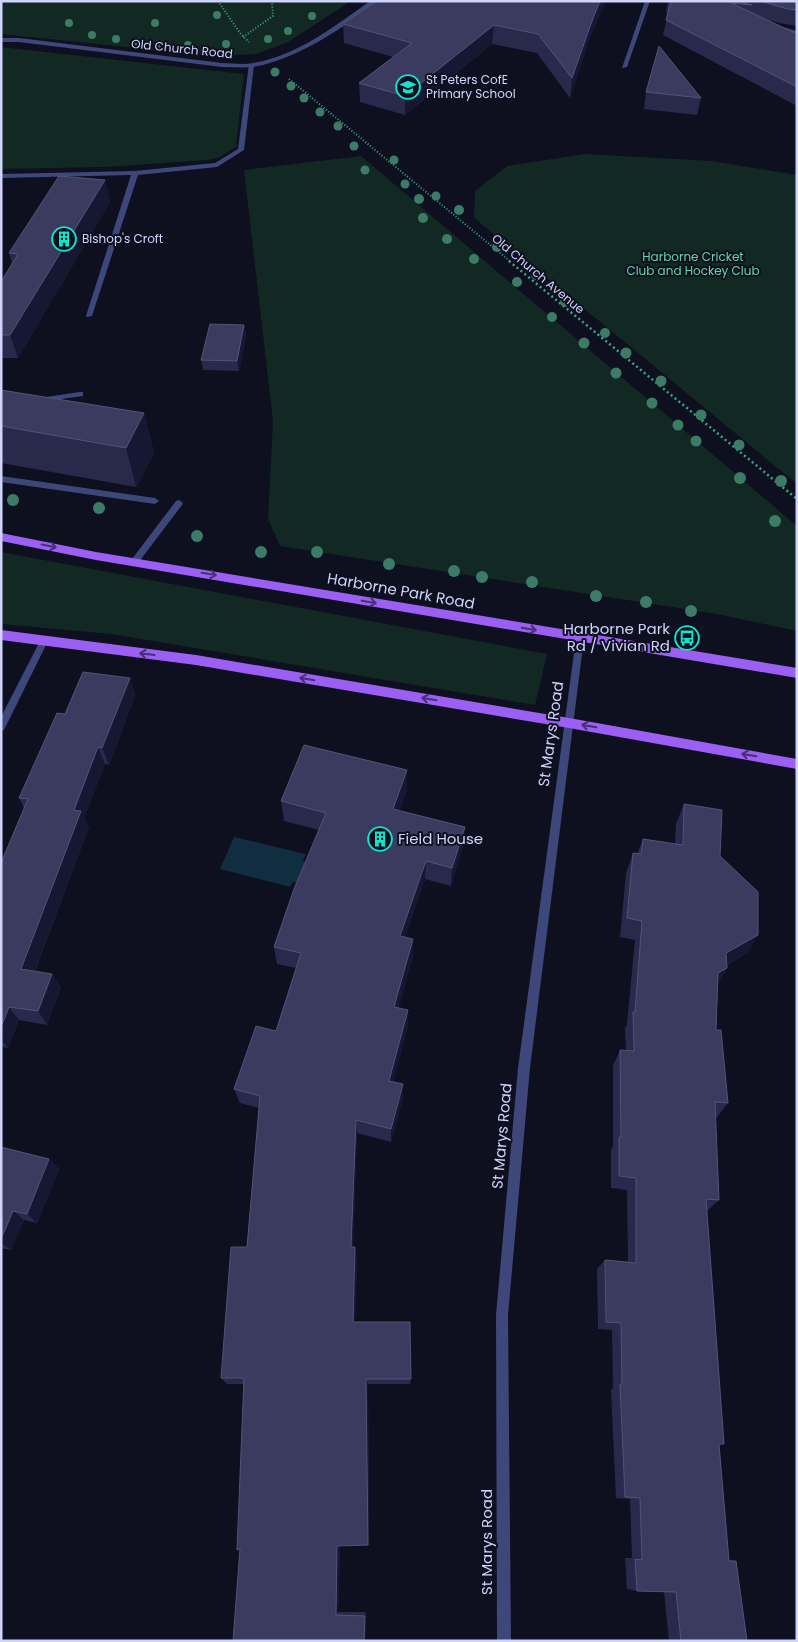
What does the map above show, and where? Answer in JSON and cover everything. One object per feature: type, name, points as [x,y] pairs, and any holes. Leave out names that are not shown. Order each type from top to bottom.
[{"type":"main road","name":"Harborne Park Road","points":[[1,537],[96,556],[797,673]]},
{"type":"main road","points":[[1,635],[196,660],[569,723],[797,764]]},
{"type":"street","name":"Old Church Road","points":[[1,40],[19,40],[222,65],[251,65],[268,62],[301,49],[333,30],[374,1]]},
{"type":"street","points":[[624,67],[648,1]]},
{"type":"street","points":[[772,24],[797,33]]},
{"type":"street","points":[[1,176],[135,173],[217,165],[241,150],[251,65]]},
{"type":"street","points":[[89,316],[135,173]]},
{"type":"street","points":[[28,402],[80,394]]},
{"type":"street","points":[[1,479],[155,501]]},
{"type":"street","points":[[135,561],[179,503]]},
{"type":"street","name":"St Marys Road","points":[[504,1641],[502,1315],[524,1068],[580,638]]},
{"type":"street","points":[[1,727],[44,641]]},
{"type":"path","points":[[218,1],[226,9],[243,37],[274,16],[272,1]]},
{"type":"path","name":"Old Church Avenue","points":[[243,37],[269,56],[268,62],[797,500]]},
{"type":"green space","points":[[1,1],[351,1],[288,42],[256,54],[213,56],[1,34]]},
{"type":"green space","points":[[1,47],[244,74],[236,147],[218,158],[207,160],[106,167],[1,169]]},
{"type":"green space","name":"Harborne Cricket Club and Hockey Club","points":[[585,154],[712,161],[797,175],[797,484],[474,218],[475,191],[507,166]]},
{"type":"green space","points":[[361,156],[797,526],[797,631],[717,614],[280,546],[268,519],[273,421],[244,170]]},
{"type":"green space","points":[[1,552],[547,654],[535,705],[111,634],[1,624]]},
{"type":"water","points":[[234,837],[306,854],[303,860],[309,867],[297,883],[293,882],[290,887],[220,869]]},
{"type":"building","points":[[377,1],[600,1],[572,78],[538,34],[494,25],[405,96],[359,83],[412,43],[343,24]]},
{"type":"building","points":[[671,1],[737,1],[752,5],[731,3],[797,34],[797,87],[666,20]]},
{"type":"building","points":[[760,1],[797,1],[797,10],[788,9]]},
{"type":"building","points":[[659,46],[701,98],[646,92]]},
{"type":"building","points":[[59,176],[105,180],[10,335],[1,335],[1,282],[18,254],[9,253]]},
{"type":"building","points":[[210,324],[244,325],[237,361],[201,360]]},
{"type":"building","points":[[1,390],[144,413],[126,448],[1,426]]},
{"type":"building","points":[[83,672],[130,678],[102,748],[98,747],[74,810],[81,811],[21,969],[52,974],[38,1011],[9,1007],[1,1027],[1,863],[28,799],[19,798],[57,713],[65,714]]},
{"type":"building","points":[[304,745],[407,770],[393,809],[465,827],[452,868],[426,861],[400,936],[413,939],[394,1007],[408,1010],[389,1081],[403,1084],[391,1129],[356,1120],[351,1247],[355,1247],[353,1322],[410,1322],[411,1379],[366,1379],[368,1545],[337,1546],[336,1615],[365,1616],[364,1641],[233,1641],[240,1549],[237,1550],[244,1378],[221,1378],[231,1247],[247,1247],[260,1096],[234,1089],[256,1026],[276,1031],[301,953],[274,947],[294,889],[326,813],[281,801]]},
{"type":"building","points":[[684,804],[722,810],[720,856],[758,892],[758,935],[726,953],[727,968],[718,973],[716,1030],[721,1030],[728,1103],[715,1102],[719,1200],[706,1199],[724,1444],[719,1444],[729,1561],[736,1561],[747,1641],[681,1641],[676,1592],[637,1591],[635,1559],[642,1560],[640,1498],[625,1497],[620,1384],[622,1384],[621,1323],[606,1322],[605,1260],[636,1263],[636,1178],[619,1176],[619,1137],[621,1137],[620,1050],[634,1051],[633,1012],[635,1012],[642,921],[627,918],[633,853],[641,854],[643,839],[683,845]]},
{"type":"building","points":[[1,1147],[49,1159],[27,1214],[13,1211],[1,1239]]},
{"type":"place","name":"St Peters CofE Primary School","points":[[408,87]]},
{"type":"place","name":"Bishop's Croft","points":[[64,239]]},
{"type":"place","name":"Harborne Park Rd / Vivian Rd","points":[[687,638]]},
{"type":"place","name":"Field House","points":[[380,839]]}]
